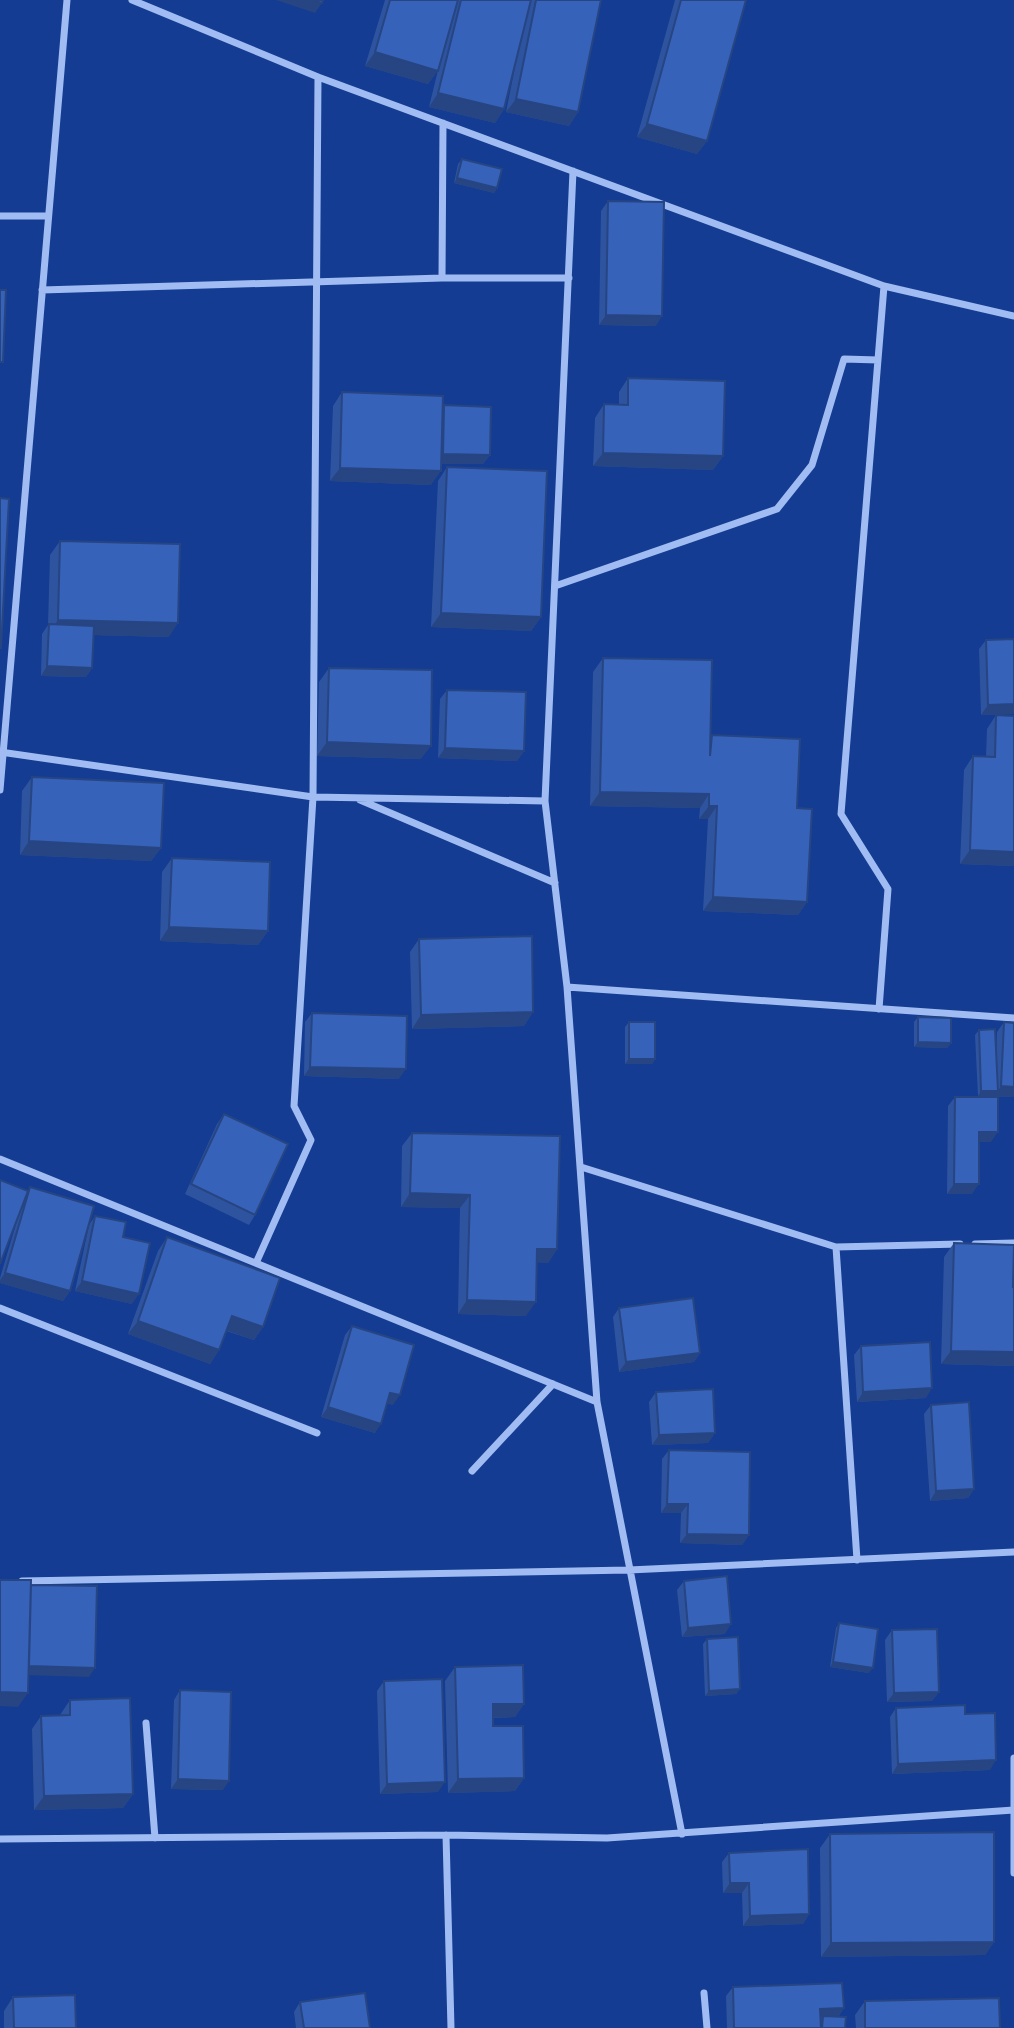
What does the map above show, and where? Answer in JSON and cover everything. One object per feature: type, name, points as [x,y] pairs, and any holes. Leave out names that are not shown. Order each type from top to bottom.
[{"type":"street","points":[[0,790],[67,0]]},
{"type":"street","points":[[132,0],[318,77],[884,286],[1014,316]]},
{"type":"street","points":[[256,1263],[311,1140],[294,1106],[313,797],[318,77]]},
{"type":"street","points":[[442,278],[443,123]]},
{"type":"street","points":[[573,171],[545,801],[568,987],[597,1402],[682,1834]]},
{"type":"street","points":[[0,216],[48,216]]},
{"type":"street","points":[[43,290],[442,278],[569,278]]},
{"type":"street","points":[[879,1009],[888,889],[841,814],[884,286]]},
{"type":"street","points":[[555,586],[777,509],[812,465],[844,359],[878,360]]},
{"type":"street","points":[[2,752],[313,797],[545,801]]},
{"type":"street","points":[[354,797],[555,883]]},
{"type":"street","points":[[568,987],[1014,1018]]},
{"type":"street","points":[[0,1159],[597,1402]]},
{"type":"street","points":[[581,1167],[836,1247],[1014,1243]]},
{"type":"street","points":[[836,1247],[857,1560]]},
{"type":"street","points":[[0,1308],[317,1433]]},
{"type":"street","points":[[472,1471],[553,1384]]},
{"type":"street","points":[[14,1581],[629,1570],[1014,1552]]},
{"type":"street","points":[[146,1723],[155,1838]]},
{"type":"street","points":[[1014,1758],[1014,1873]]},
{"type":"street","points":[[0,1839],[446,1835],[607,1838],[1013,1810]]},
{"type":"street","points":[[446,1835],[451,2028]]},
{"type":"street","points":[[704,1993],[707,2028]]},
{"type":"building","points":[[390,0],[458,0],[438,71],[375,52]]},
{"type":"building","points":[[461,0],[531,0],[504,109],[438,93]]},
{"type":"building","points":[[536,0],[601,0],[578,112],[516,99]]},
{"type":"building","points":[[681,0],[746,0],[707,141],[647,124]]},
{"type":"building","points":[[462,159],[502,169],[497,188],[457,178]]},
{"type":"building","points":[[608,201],[664,202],[662,316],[606,315]]},
{"type":"building","points":[[0,290],[6,290],[3,362],[0,362]]},
{"type":"building","points":[[628,378],[725,381],[723,456],[603,453],[604,404],[628,405]]},
{"type":"building","points":[[342,392],[443,396],[441,471],[340,468]]},
{"type":"building","points":[[444,405],[491,407],[490,455],[443,454]]},
{"type":"building","points":[[447,467],[547,471],[541,617],[441,613]]},
{"type":"building","points":[[0,498],[9,499],[1,648],[0,648]]},
{"type":"building","points":[[60,541],[180,544],[178,623],[58,620]]},
{"type":"building","points":[[49,624],[94,626],[92,668],[47,666]]},
{"type":"building","points":[[1014,639],[1014,704],[988,705],[986,640]]},
{"type":"building","points":[[603,658],[712,660],[710,756],[712,735],[800,739],[797,808],[812,809],[807,902],[713,897],[717,806],[709,806],[709,794],[600,792]]},
{"type":"building","points":[[329,668],[432,670],[431,746],[327,742]]},
{"type":"building","points":[[447,690],[526,692],[524,751],[445,748]]},
{"type":"building","points":[[996,715],[1014,716],[1014,852],[970,850],[973,756],[995,757]]},
{"type":"building","points":[[32,777],[164,783],[161,848],[29,841]]},
{"type":"building","points":[[172,858],[270,862],[268,931],[169,927]]},
{"type":"building","points":[[532,936],[533,1012],[421,1015],[419,939]]},
{"type":"building","points":[[312,1013],[407,1016],[406,1069],[310,1067]]},
{"type":"building","points":[[918,1017],[951,1018],[951,1043],[918,1042]]},
{"type":"building","points":[[629,1022],[655,1022],[655,1059],[629,1059]]},
{"type":"building","points":[[1004,1022],[1014,1023],[1014,1087],[1001,1086]]},
{"type":"building","points":[[995,1029],[998,1091],[981,1091],[979,1030]]},
{"type":"building","points":[[955,1097],[998,1097],[998,1132],[979,1132],[979,1184],[954,1184]]},
{"type":"building","points":[[224,1114],[288,1144],[255,1215],[191,1184]]},
{"type":"building","points":[[412,1133],[560,1136],[557,1249],[537,1249],[536,1302],[467,1300],[470,1195],[410,1193]]},
{"type":"building","points":[[0,1180],[28,1191],[0,1264]]},
{"type":"building","points":[[30,1187],[94,1206],[70,1291],[5,1273]]},
{"type":"building","points":[[95,1216],[126,1222],[123,1237],[150,1243],[139,1294],[82,1281]]},
{"type":"building","points":[[167,1237],[280,1278],[263,1327],[232,1316],[219,1350],[138,1321]]},
{"type":"building","points":[[954,1243],[1014,1245],[1014,1352],[951,1351]]},
{"type":"building","points":[[693,1298],[700,1353],[626,1362],[619,1308]]},
{"type":"building","points":[[352,1326],[414,1345],[400,1395],[390,1393],[381,1424],[328,1407]]},
{"type":"building","points":[[930,1342],[932,1388],[863,1392],[861,1346]]},
{"type":"building","points":[[713,1389],[715,1433],[659,1435],[656,1392]]},
{"type":"building","points":[[969,1402],[974,1489],[936,1491],[931,1405]]},
{"type":"building","points":[[669,1450],[750,1452],[749,1535],[687,1534],[688,1504],[667,1504]]},
{"type":"building","points":[[727,1576],[731,1624],[688,1628],[684,1581]]},
{"type":"building","points":[[0,1580],[31,1580],[28,1693],[0,1692]]},
{"type":"building","points":[[31,1585],[97,1586],[95,1668],[29,1666]]},
{"type":"building","points":[[839,1623],[878,1629],[873,1668],[833,1662]]},
{"type":"building","points":[[937,1629],[939,1692],[894,1693],[892,1630]]},
{"type":"building","points":[[738,1637],[740,1689],[709,1691],[707,1639]]},
{"type":"building","points":[[523,1665],[524,1704],[493,1704],[493,1726],[523,1726],[524,1778],[458,1779],[455,1667]]},
{"type":"building","points":[[442,1679],[445,1782],[387,1784],[384,1681]]},
{"type":"building","points":[[180,1690],[231,1692],[229,1781],[178,1779]]},
{"type":"building","points":[[130,1698],[133,1794],[44,1796],[41,1716],[70,1715],[70,1700]]},
{"type":"building","points":[[965,1705],[965,1714],[995,1713],[996,1760],[898,1764],[896,1708]]},
{"type":"building","points":[[994,1832],[994,1942],[831,1943],[830,1834]]},
{"type":"building","points":[[808,1849],[809,1914],[750,1916],[749,1883],[730,1883],[729,1853]]},
{"type":"building","points":[[842,1983],[844,2008],[820,2009],[821,2028],[734,2028],[733,1987]]},
{"type":"building","points":[[365,1993],[370,2028],[304,2028],[300,2002]]},
{"type":"building","points":[[75,1995],[76,2028],[14,2028],[13,1997]]},
{"type":"building","points":[[999,1998],[1000,2028],[865,2028],[865,2001]]},
{"type":"building","points":[[823,2016],[846,2017],[845,2028],[822,2028]]}]
